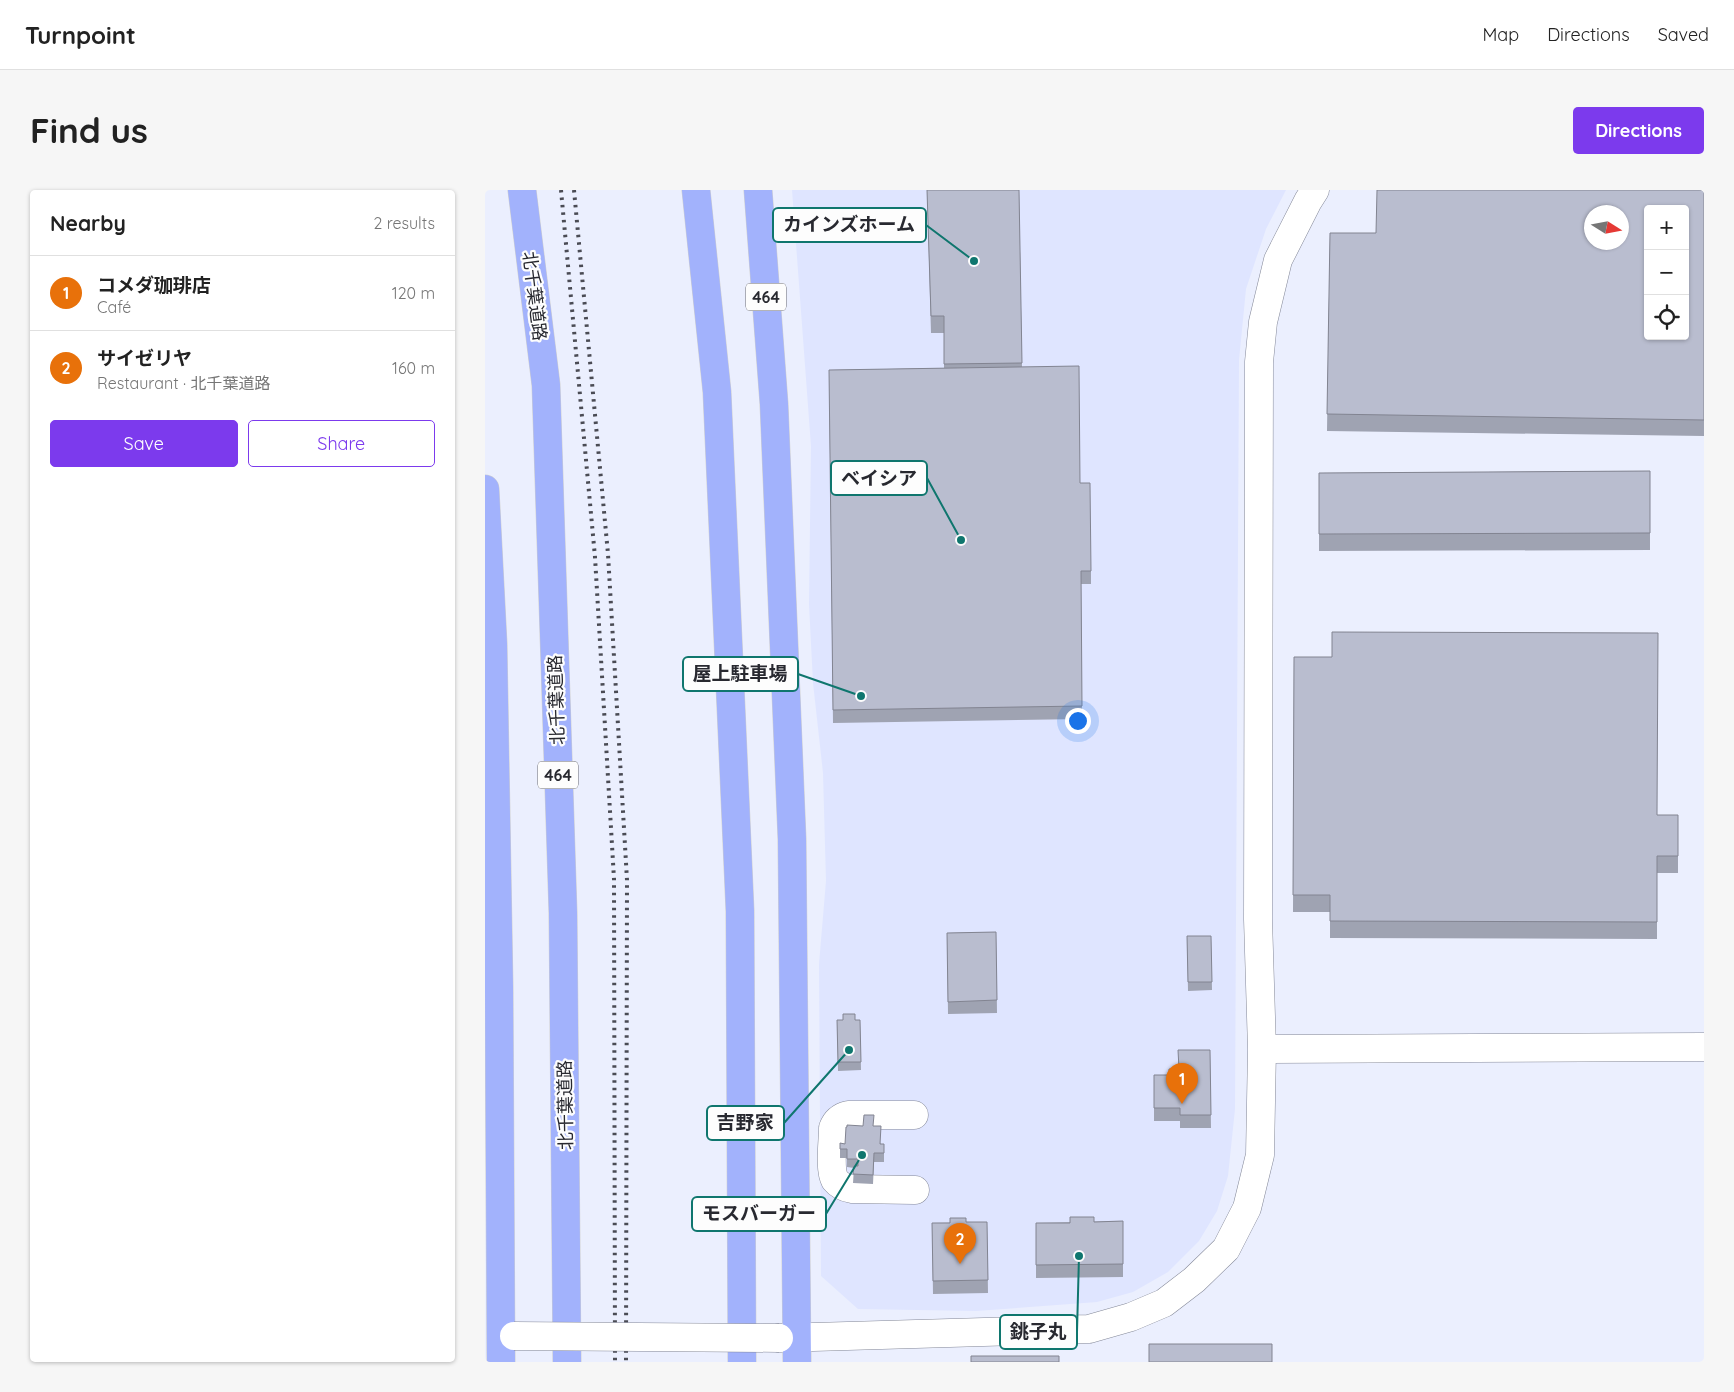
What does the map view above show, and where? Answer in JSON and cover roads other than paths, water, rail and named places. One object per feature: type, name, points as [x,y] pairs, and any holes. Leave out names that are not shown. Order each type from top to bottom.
[{"type":"highway","name":"北千葉道路","points":[[522,190],[546,385],[563,913],[567,1362]]},
{"type":"highway","points":[[696,190],[717,392],[740,901],[742,1362]]},
{"type":"highway","name":"464","points":[[758,190],[774,404],[792,839],[791,1346]]},
{"type":"highway","points":[[485,489],[493,644],[499,988],[500,1342]]},
{"type":"street","points":[[500,1342],[791,1346],[1089,1328],[1131,1317],[1164,1303],[1194,1280],[1225,1249],[1247,1208],[1260,1155],[1262,1049],[1258,919],[1259,362],[1263,322],[1278,260],[1315,190]]},
{"type":"street","points":[[1262,1049],[1704,1047]]},
{"type":"street","points":[[914,1115],[848,1115],[840,1117],[835,1122],[833,1128],[832,1171],[836,1180],[844,1187],[852,1189],[915,1190]]},
{"type":"railway","points":[[561,190],[595,557],[614,879],[615,1362]]},
{"type":"railway","points":[[574,190],[608,554],[627,880],[626,1362]]},
{"type":"place","name":"カインズホーム","points":[[974,261]]},
{"type":"place","name":"ベイシア","points":[[961,540]]},
{"type":"place","name":"屋上駐車場","points":[[861,696]]},
{"type":"place","name":"吉野家","points":[[849,1050]]},
{"type":"place","name":"コメダ珈琲店","points":[[1182,1104]]},
{"type":"place","name":"モスバーガー","points":[[862,1155]]},
{"type":"place","name":"銚子丸","points":[[1079,1256]]},
{"type":"place","name":"サイゼリヤ","points":[[960,1264]]}]
